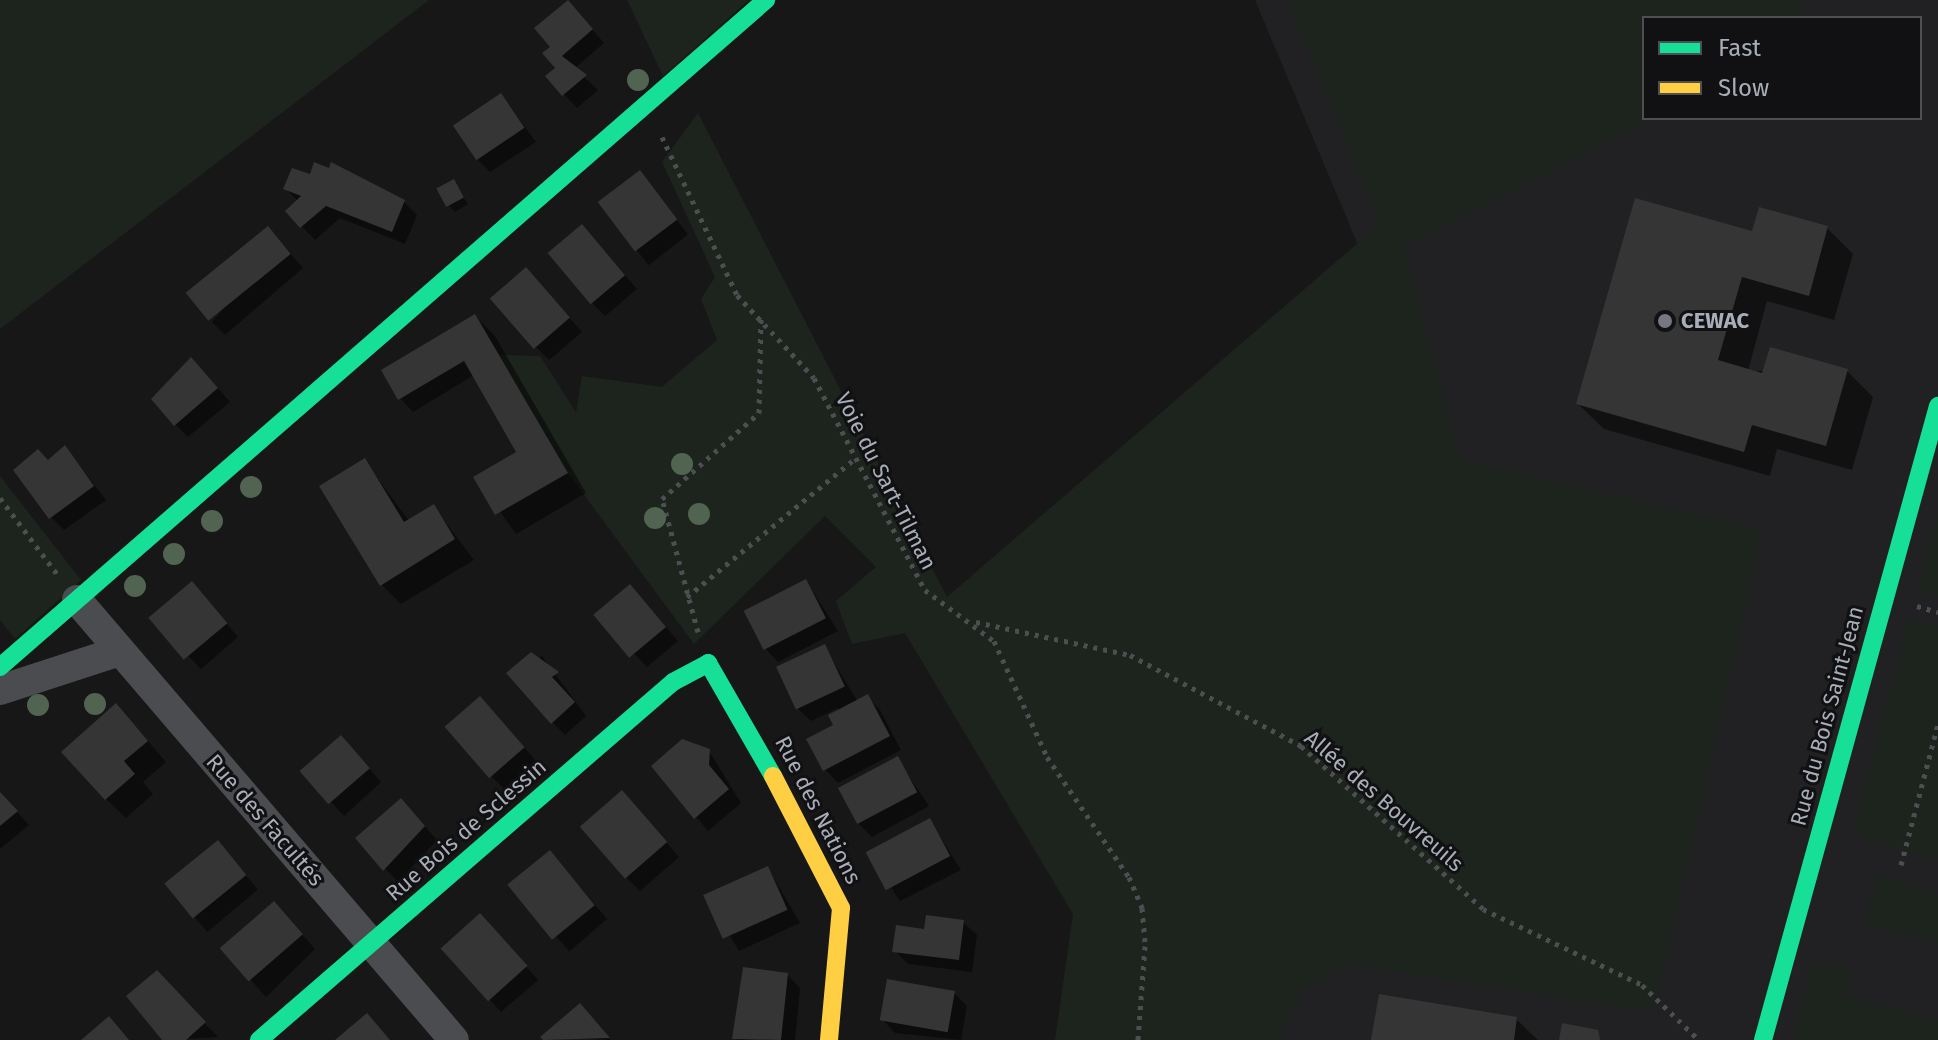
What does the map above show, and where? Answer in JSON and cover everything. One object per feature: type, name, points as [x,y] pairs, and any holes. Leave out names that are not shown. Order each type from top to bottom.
[{"type":"street","points":[[0,667],[766,0]]},
{"type":"street","name":"Rue du Bois Saint-Jean","points":[[1763,1040],[1938,406]]},
{"type":"street","name":"Rue des Facultés","points":[[77,600],[454,1040]]},
{"type":"street","points":[[0,690],[120,651]]},
{"type":"street","name":"Rue Bois de Sclessin","points":[[259,1040],[673,682],[708,663]]},
{"type":"street","name":"Rue des Nations","points":[[708,663],[725,682],[841,908],[829,1040]]},
{"type":"path","name":"Voie du Sart-Tilman","points":[[645,106],[737,295],[796,351],[857,457],[925,590],[976,622],[994,641],[1047,757],[1129,877],[1142,908],[1138,1040]]},
{"type":"path","points":[[708,663],[662,499],[759,413],[761,318]]},
{"type":"path","points":[[687,597],[857,457]]},
{"type":"path","points":[[0,498],[77,600]]},
{"type":"path","name":"Allée des Bouvreuils","points":[[976,622],[1130,655],[1301,746],[1483,909],[1642,985],[1699,1040]]},
{"type":"path","points":[[1901,865],[1938,724]]},
{"type":"shaded area","points":[[0,0],[429,0],[0,329]]},
{"type":"shaded area","points":[[627,0],[749,0],[663,76]]},
{"type":"shaded area","points":[[1255,0],[1938,0],[1938,1040],[1181,1040],[1369,271]]},
{"type":"shaded area","points":[[1287,0],[1805,0],[1799,16],[1642,16],[1642,120],[1651,120],[1404,246],[1461,460],[1763,530],[1654,1012],[1349,964],[1304,989],[1278,1040],[1055,1040],[1073,914],[905,633],[852,644],[836,601],[876,567],[825,516],[694,644],[568,473],[499,355],[540,356],[576,412],[582,376],[662,387],[717,340],[701,299],[715,277],[662,162],[698,113],[947,597],[1380,224]]},
{"type":"shaded area","points":[[0,476],[81,580],[15,639],[0,620]]},
{"type":"shaded area","points":[[1938,517],[1938,597],[1917,591]]},
{"type":"shaded area","points":[[1909,619],[1938,626],[1938,859],[1865,839],[1854,828]]},
{"type":"shaded area","points":[[1879,874],[1938,896],[1938,943],[1864,922]]},
{"type":"shaded area","points":[[1811,963],[1852,968],[1845,996],[1938,1020],[1938,1040],[1793,1040]]},
{"type":"building","points":[[568,0],[593,29],[562,56],[587,75],[562,96],[545,76],[555,68],[542,53],[550,47],[534,28]]},
{"type":"building","points":[[501,93],[524,128],[476,160],[453,125]]},
{"type":"building","points":[[314,162],[329,168],[331,162],[405,200],[392,232],[326,206],[300,228],[285,211],[301,196],[283,189],[292,168],[310,174]]},
{"type":"building","points":[[640,170],[677,220],[635,251],[598,202]]},
{"type":"building","points":[[454,179],[464,198],[446,207],[436,188]]},
{"type":"building","name":"CEWAC","points":[[1635,198],[1752,231],[1759,207],[1828,226],[1809,296],[1742,277],[1718,360],[1762,373],[1770,347],[1848,369],[1826,446],[1752,425],[1744,452],[1576,404]]},
{"type":"building","points":[[582,224],[625,275],[591,304],[548,253]]},
{"type":"building","points":[[268,226],[291,254],[208,321],[186,293]]},
{"type":"building","points":[[526,267],[570,318],[534,349],[490,298]]},
{"type":"building","points":[[475,314],[568,473],[495,515],[473,477],[516,452],[464,361],[398,400],[381,370]]},
{"type":"building","points":[[191,357],[218,388],[174,426],[151,399]]},
{"type":"building","points":[[65,445],[94,486],[49,519],[13,470],[38,449],[48,460]]},
{"type":"building","points":[[365,458],[404,522],[434,504],[455,539],[380,586],[319,486]]},
{"type":"building","points":[[806,579],[826,618],[764,650],[744,611]]},
{"type":"building","points":[[192,581],[227,623],[184,660],[148,618]]},
{"type":"building","points":[[630,584],[666,627],[629,658],[593,615]]},
{"type":"building","points":[[825,644],[845,687],[796,709],[776,667]]},
{"type":"building","points":[[531,652],[559,672],[552,677],[575,702],[551,724],[506,673]]},
{"type":"building","points":[[868,694],[890,736],[823,771],[806,739],[833,725],[828,715]]},
{"type":"building","points":[[480,696],[525,747],[489,778],[445,727]]},
{"type":"building","points":[[116,703],[148,741],[124,761],[135,774],[105,800],[61,752]]},
{"type":"building","points":[[341,735],[370,768],[328,804],[299,771]]},
{"type":"building","points":[[682,739],[710,749],[709,765],[729,789],[694,819],[651,766]]},
{"type":"building","points":[[898,756],[917,792],[857,824],[838,788]]},
{"type":"building","points":[[622,790],[667,842],[625,879],[580,827]]},
{"type":"building","points":[[0,792],[18,811],[0,826]]},
{"type":"building","points":[[401,798],[425,826],[383,871],[355,838]]},
{"type":"building","points":[[930,818],[950,856],[886,890],[866,852]]},
{"type":"building","points":[[218,840],[246,875],[193,918],[164,883]]},
{"type":"building","points":[[550,850],[595,905],[552,940],[507,885]]},
{"type":"building","points":[[768,866],[788,910],[723,939],[703,895]]},
{"type":"building","points":[[274,901],[303,934],[249,981],[220,948]]},
{"type":"building","points":[[480,913],[528,966],[488,1001],[441,948]]},
{"type":"building","points":[[926,915],[964,920],[959,960],[892,952],[896,925],[924,929]]},
{"type":"building","points":[[743,967],[788,973],[781,1040],[732,1039]]},
{"type":"building","points":[[157,970],[206,1022],[186,1040],[162,1040],[126,996]]},
{"type":"building","points":[[887,979],[955,991],[948,1032],[880,1020]]},
{"type":"building","points":[[1379,994],[1517,1017],[1514,1040],[1371,1040]]},
{"type":"building","points":[[580,1003],[610,1038],[543,1040],[540,1037]]},
{"type":"building","points":[[367,1013],[390,1040],[335,1040]]},
{"type":"building","points":[[109,1016],[129,1040],[81,1040]]},
{"type":"building","points":[[1562,1023],[1598,1030],[1600,1040],[1559,1040]]},
{"type":"traffic: fast","points":[[0,667],[766,0]]},
{"type":"traffic: fast","points":[[1763,1040],[1938,406]]},
{"type":"traffic: fast","points":[[259,1040],[673,682],[708,663],[773,776]]},
{"type":"traffic: slow","points":[[773,776],[841,908],[829,1040]]},
{"type":"place","name":"CEWAC","points":[[1665,321]]}]
